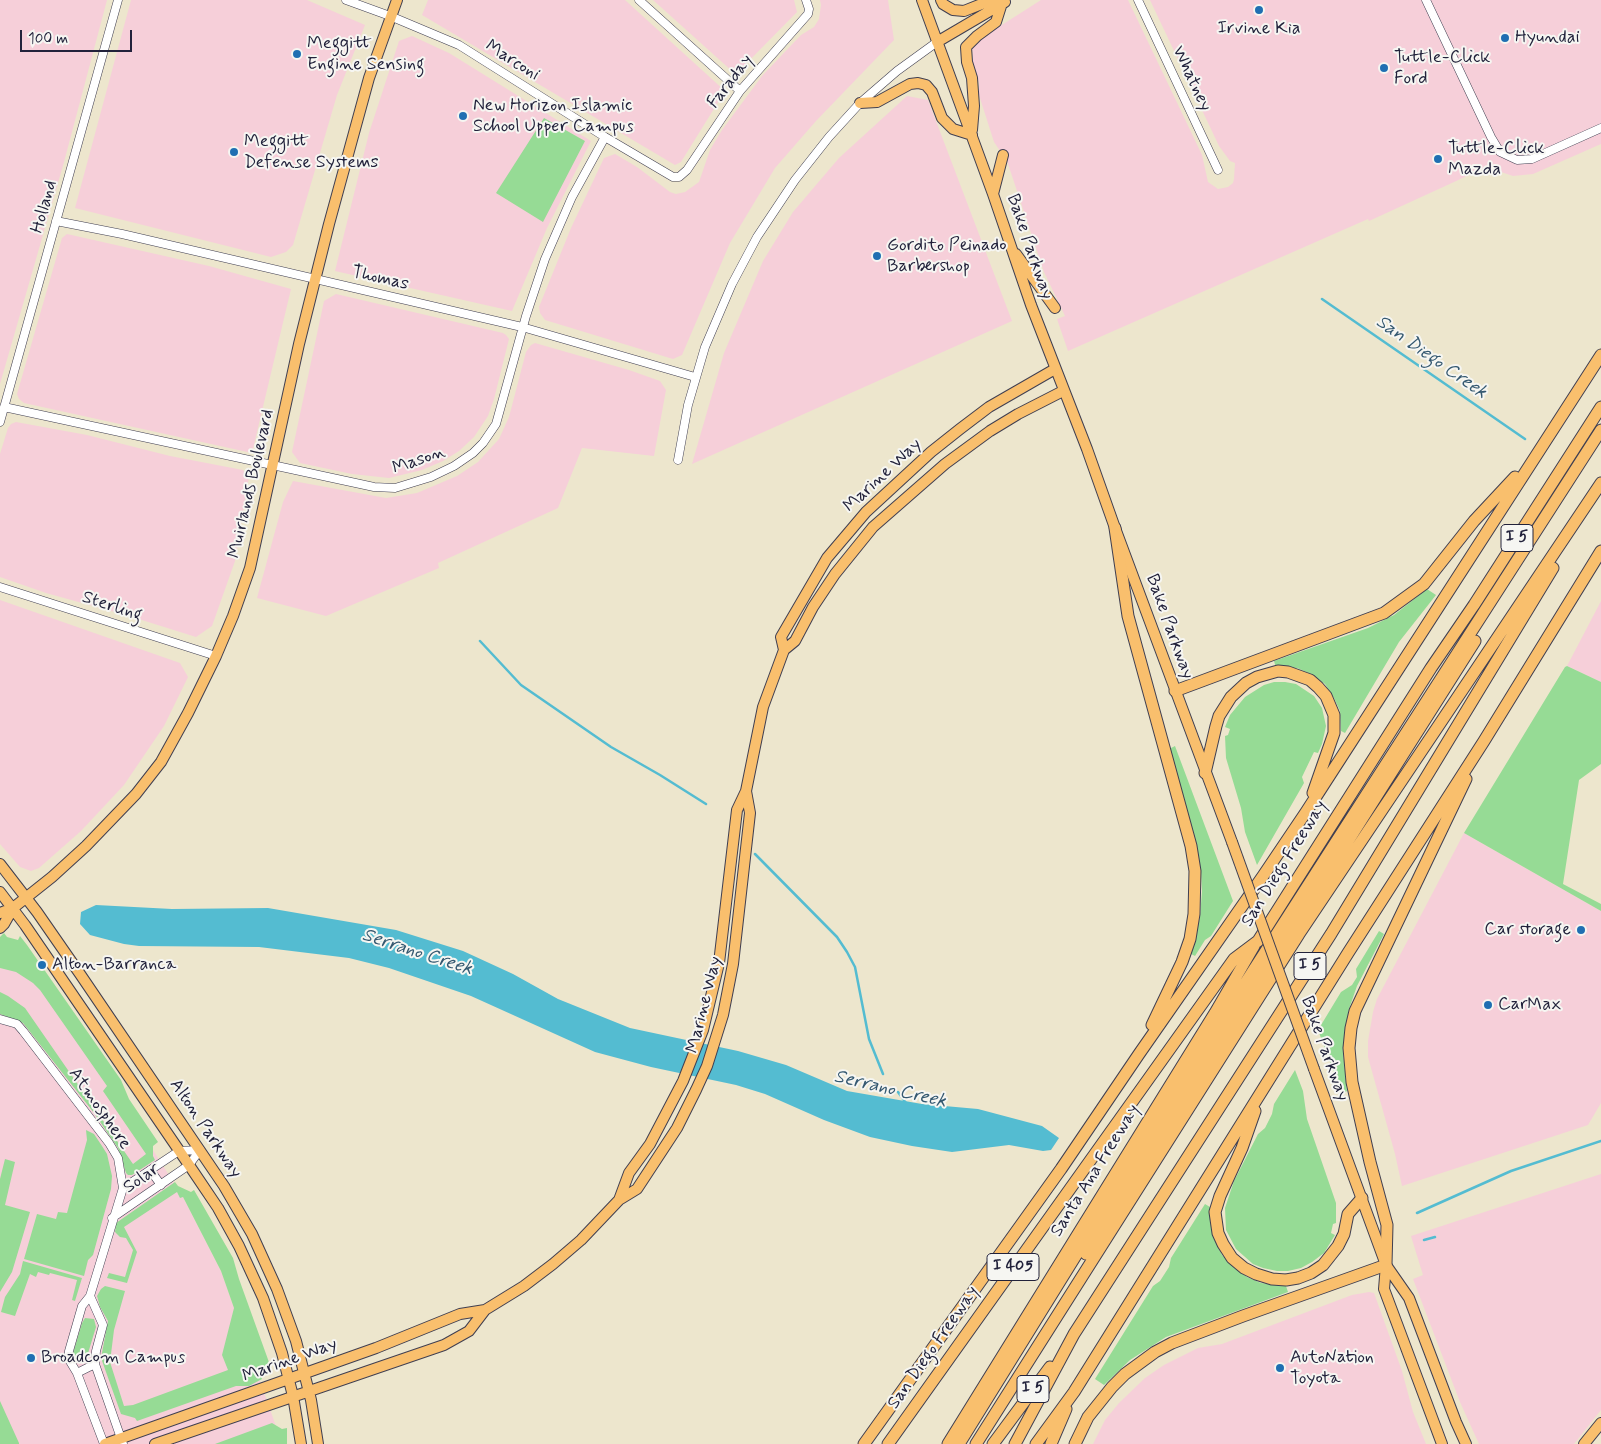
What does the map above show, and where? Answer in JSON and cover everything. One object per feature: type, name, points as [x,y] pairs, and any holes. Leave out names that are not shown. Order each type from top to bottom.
[{"type":"highway","points":[[864,1444],[1061,1169],[1306,812],[1601,354]]},
{"type":"highway","name":"San Diego Freeway","points":[[888,1444],[1234,959],[1258,941],[1431,668],[1474,605],[1601,407]]},
{"type":"highway","points":[[959,1444],[1228,1010],[1601,430]]},
{"type":"highway","points":[[976,1444],[1601,440]]},
{"type":"highway","points":[[1175,691],[1384,613],[1424,584],[1474,521],[1535,456]]},
{"type":"highway","points":[[966,1444],[1196,1089],[1601,483]]},
{"type":"highway","name":"I 5","points":[[993,1444],[1074,1334],[1331,934],[1601,490]]},
{"type":"highway","points":[[1115,528],[1128,616],[1191,846],[1195,872],[1194,914],[1190,938],[1182,962],[1139,1054]]},
{"type":"highway","points":[[1036,1444],[1074,1392],[1262,1090],[1484,741],[1601,551]]},
{"type":"highway","points":[[1205,773],[1218,721],[1231,697],[1246,683],[1266,674],[1278,671],[1300,676],[1310,680],[1326,696],[1331,705],[1335,723],[1332,742],[1306,812]]},
{"type":"highway","points":[[1075,1444],[1088,1417],[1112,1387],[1125,1374],[1154,1352],[1172,1343],[1243,1316],[1386,1265],[1387,1225],[1370,1162],[1352,1082],[1349,1048],[1351,1028],[1355,1011],[1484,741]]},
{"type":"highway","name":"Santa Ana Freeway","points":[[948,1444],[1258,941]]},
{"type":"highway","points":[[1262,1090],[1242,1148],[1220,1196],[1215,1212],[1218,1233],[1232,1258],[1244,1268],[1272,1279],[1286,1280],[1311,1273],[1331,1257],[1344,1234],[1348,1214],[1362,1198]]},
{"type":"highway","points":[[1015,1444],[1074,1334]]},
{"type":"highway","points":[[1051,1444],[1074,1392]]},
{"type":"main road","name":"Muirlands Boulevard","points":[[13,908],[52,877],[86,846],[136,794],[161,762],[188,713],[233,616],[250,568],[300,344],[348,152],[369,78],[397,0]]},
{"type":"main road","name":"Bake Parkway","points":[[922,0],[1063,392],[1087,449],[1386,1265],[1409,1298],[1466,1444]]},
{"type":"main road","points":[[941,0],[943,4],[953,10],[964,11],[984,3],[1005,1]]},
{"type":"main road","points":[[937,42],[1005,1]]},
{"type":"main road","points":[[860,103],[877,102],[910,84],[926,85],[932,92],[942,118],[953,129],[972,135],[974,106],[972,78],[967,62],[966,47],[996,22],[1005,1]]},
{"type":"main road","points":[[993,194],[1003,155]]},
{"type":"main road","points":[[1010,245],[1055,308]]},
{"type":"main road","name":"Marine Way","points":[[784,650],[781,638],[823,564],[845,535],[866,512],[924,458],[960,429],[989,408],[1055,369]]},
{"type":"main road","name":"Marine Way","points":[[619,1200],[629,1173],[650,1144],[683,1081],[703,1030],[719,963],[738,810],[746,791],[763,706],[784,650],[796,641],[813,607],[835,574],[873,527],[945,464],[990,431],[1018,414],[1063,392]]},
{"type":"main road","name":"Marine Way","points":[[154,1444],[444,1345],[469,1331],[485,1310],[524,1286],[553,1264],[581,1240],[619,1200],[637,1189],[672,1136],[696,1090],[714,1043],[729,990],[750,813],[746,791]]},
{"type":"main road","name":"Alton Parkway","points":[[0,864],[26,897],[200,1150],[232,1200],[261,1252],[284,1305],[305,1373],[318,1444]]},
{"type":"main road","name":"Alton Parkway","points":[[0,892],[13,908],[179,1150],[225,1221],[254,1277],[271,1320],[289,1379],[301,1444]]},
{"type":"main road","points":[[0,913],[13,908]]},
{"type":"main road","points":[[0,928],[13,908]]},
{"type":"main road","name":"Bake Parkway","points":[[1386,1265],[1384,1288],[1442,1444]]},
{"type":"main road","name":"Marine Way","points":[[105,1444],[122,1441],[376,1348],[460,1314],[485,1310]]},
{"type":"main road","points":[[1584,1444],[1601,1423]]},
{"type":"street","name":"Holland","points":[[0,422],[118,0]]},
{"type":"street","name":"Marconi","points":[[346,0],[460,45],[667,175],[679,177]]},
{"type":"street","points":[[639,0],[740,90]]},
{"type":"street","name":"Faraday","points":[[679,177],[687,170],[740,90],[805,18],[809,9],[806,0]]},
{"type":"street","name":"Whatney","points":[[1138,0],[1218,170]]},
{"type":"street","points":[[1426,0],[1491,137],[1500,152],[1517,160],[1532,159],[1601,128]]},
{"type":"street","points":[[678,460],[695,377],[718,314],[757,236],[829,137],[860,103],[897,70],[937,42]]},
{"type":"street","name":"Mason","points":[[4,407],[374,487],[388,488],[413,484],[454,466],[478,448],[496,424],[522,327],[549,251],[572,197],[606,137]]},
{"type":"street","name":"Thomas","points":[[56,221],[122,234],[522,327],[695,377]]},
{"type":"street","name":"Sterling","points":[[0,587],[216,656]]},
{"type":"street","name":"Atmosphere","points":[[0,1019],[17,1024],[23,1031],[109,1143],[118,1158],[123,1188],[112,1218],[90,1296],[82,1306],[68,1358],[77,1373],[105,1444]]},
{"type":"street","points":[[179,1150],[200,1150]]},
{"type":"street","name":"Solar","points":[[123,1188],[179,1150]]},
{"type":"street","points":[[189,1165],[200,1150]]},
{"type":"street","name":"Solar","points":[[112,1218],[189,1165]]},
{"type":"street","points":[[150,1170],[161,1185]]},
{"type":"street","points":[[90,1296],[103,1325],[96,1351],[95,1364],[122,1441]]},
{"type":"street","points":[[77,1373],[95,1364]]},
{"type":"shaded area","points":[[0,0],[107,0],[64,162],[0,384]]},
{"type":"shaded area","points":[[131,0],[307,0],[365,25],[337,95],[293,245],[286,252],[271,257],[75,208]]},
{"type":"shaded area","points":[[428,0],[625,0],[725,91],[681,162],[675,165],[422,15]]},
{"type":"shaded area","points":[[653,0],[794,0],[797,12],[738,72],[733,72]]},
{"type":"shaded area","points":[[820,0],[888,0],[894,40],[816,121],[775,168],[730,243],[682,355],[673,359],[545,320],[540,313],[539,307],[571,228],[604,158],[615,154],[637,167],[670,192],[676,194],[685,192],[699,182],[710,150],[722,130],[762,76],[801,35],[814,27],[819,19]]},
{"type":"shaded area","points":[[1041,0],[1128,0],[1202,155],[1208,182],[1218,189],[1228,187],[1233,183],[1235,163],[1230,161],[1219,146],[1150,0],[1601,0],[1601,144],[1533,174],[1513,176],[1498,171],[1491,165],[1369,221],[1368,219],[1068,351],[1057,319],[1065,316],[1044,272],[1007,161],[994,142],[979,95],[979,83],[973,63],[972,44]]},
{"type":"shaded area","points":[[412,36],[449,53],[591,141],[547,228],[512,311],[335,271],[369,133],[399,41]]},
{"type":"shaded area","points":[[907,96],[928,100],[1012,321],[692,464],[724,353],[763,261],[793,212],[839,158]]},
{"type":"shaded area","points":[[67,234],[209,266],[291,289],[252,453],[24,403],[19,399],[17,394],[62,238]]},
{"type":"shaded area","points":[[336,294],[506,335],[509,339],[488,416],[474,437],[459,451],[443,461],[422,470],[389,478],[352,474],[300,463],[292,452],[324,301]]},
{"type":"shaded area","points":[[535,343],[629,370],[660,381],[666,390],[654,456],[582,448],[558,508],[438,563],[439,568],[326,616],[257,598],[283,502],[293,481],[386,498],[417,493],[457,476],[478,462],[499,439],[509,417],[526,352]]},
{"type":"shaded area","points":[[16,422],[87,435],[170,456],[243,470],[249,477],[235,561],[212,626],[196,637],[46,593],[0,577],[0,454],[8,428]]},
{"type":"shaded area","points":[[0,600],[180,663],[188,677],[164,726],[124,785],[81,831],[39,868],[31,871],[20,867],[0,844]]},
{"type":"shaded area","points":[[1601,601],[1601,682],[1567,666]]},
{"type":"shaded area","name":"CarMax","points":[[1464,833],[1601,911],[1601,1103],[1588,1125],[1402,1186],[1368,1057],[1368,1041],[1373,1012],[1377,999]]},
{"type":"shaded area","points":[[0,961],[42,977],[183,1197],[221,1271],[278,1432],[279,1444],[0,1444]]},
{"type":"shaded area","points":[[1601,1174],[1601,1410],[1574,1444],[1479,1444],[1460,1402],[1413,1279],[1423,1275],[1411,1236]]},
{"type":"shaded area","name":"AutoNation Toyota","points":[[1374,1293],[1402,1371],[1413,1412],[1426,1444],[1093,1444],[1105,1420],[1119,1403],[1145,1378],[1164,1365],[1198,1348],[1222,1344],[1352,1295]]},
{"type":"green space","points":[[544,118],[585,141],[543,222],[496,193]]},
{"type":"green space","points":[[1427,589],[1436,595],[1399,642],[1345,733],[1341,731],[1340,711],[1325,684],[1311,674],[1297,668],[1276,668],[1274,661],[1368,628],[1394,615]]},
{"type":"green space","points":[[1567,666],[1601,682],[1601,764],[1579,780],[1563,884],[1601,904],[1601,911],[1464,833]]},
{"type":"green space","points":[[1274,682],[1296,684],[1314,696],[1322,708],[1326,726],[1318,753],[1314,752],[1302,777],[1304,783],[1257,865],[1245,832],[1241,808],[1226,758],[1225,736],[1228,735],[1230,729],[1225,727],[1230,715],[1245,697],[1264,685]]},
{"type":"green space","points":[[1175,746],[1233,901],[1211,936],[1205,940],[1195,956],[1191,954],[1200,917],[1201,871],[1169,749]]},
{"type":"green space","points":[[1379,931],[1384,934],[1357,986],[1349,1009],[1343,1052],[1347,1091],[1342,1094],[1318,1030],[1341,992],[1352,985],[1357,977],[1356,969]]},
{"type":"green space","points":[[4,933],[7,937],[18,940],[20,936],[27,945],[121,1080],[129,1099],[158,1142],[153,1146],[155,1160],[132,1175],[126,1173],[118,1148],[94,1113],[23,1023],[0,1014],[0,992],[25,1008],[133,1164],[146,1154],[103,1091],[107,1086],[40,990],[16,972],[0,968],[0,937]]},
{"type":"green space","points":[[1295,1070],[1303,1091],[1307,1119],[1336,1203],[1336,1223],[1333,1224],[1331,1233],[1335,1235],[1324,1253],[1312,1262],[1301,1268],[1277,1271],[1253,1264],[1236,1249],[1226,1230],[1225,1208],[1234,1181],[1258,1134],[1265,1128],[1272,1114],[1274,1104]]},
{"type":"green space","points":[[86,1130],[94,1134],[107,1154],[112,1176],[111,1189],[93,1255],[88,1260],[84,1276],[24,1259],[37,1214],[56,1219],[58,1212],[67,1213],[87,1140]]},
{"type":"green space","points":[[5,1159],[15,1162],[5,1205],[30,1212],[12,1272],[0,1292],[0,1179]]},
{"type":"green space","points":[[175,1182],[178,1186],[191,1192],[194,1190],[233,1258],[270,1365],[266,1367],[261,1376],[262,1379],[249,1386],[236,1386],[137,1421],[135,1418],[121,1414],[101,1358],[108,1321],[100,1307],[97,1296],[105,1286],[125,1291],[114,1330],[110,1362],[124,1406],[133,1405],[228,1370],[222,1355],[234,1308],[221,1271],[183,1197],[180,1198],[177,1192],[124,1227],[137,1252],[127,1283],[107,1278],[109,1273],[125,1277],[133,1250],[126,1238],[120,1237],[115,1232],[116,1223]]},
{"type":"green space","points":[[1205,1204],[1210,1207],[1210,1220],[1215,1240],[1222,1255],[1230,1264],[1247,1277],[1261,1283],[1286,1286],[1288,1292],[1166,1337],[1130,1360],[1104,1385],[1095,1379],[1153,1286],[1160,1281],[1169,1267],[1171,1258]]},
{"type":"green space","points":[[23,1261],[82,1278],[75,1301],[72,1300],[77,1280],[38,1272],[36,1277],[30,1274],[15,1316],[1,1312],[5,1297],[20,1274]]},
{"type":"green space","points":[[85,1318],[94,1319],[96,1327],[86,1360],[83,1363],[78,1363],[73,1359],[73,1353]]},
{"type":"green space","points":[[0,1401],[19,1443],[19,1444],[0,1444]]},
{"type":"green space","points":[[272,1423],[282,1429],[287,1428],[287,1444],[215,1444]]},
{"type":"water","points":[[96,905],[172,909],[268,908],[396,930],[463,951],[513,974],[558,999],[630,1028],[738,1051],[786,1065],[847,1091],[922,1104],[978,1109],[1042,1126],[1059,1138],[1051,1150],[1043,1151],[1009,1145],[952,1152],[870,1137],[824,1120],[765,1094],[736,1085],[651,1067],[595,1052],[471,996],[389,968],[349,958],[259,947],[139,946],[90,935],[80,924],[81,912]]},
{"type":"waterway","name":"San Diego Creek","points":[[1322,299],[1525,439]]},
{"type":"waterway","points":[[480,641],[521,685],[611,747],[706,804]]},
{"type":"waterway","points":[[755,854],[837,937],[847,952],[855,967],[869,1039],[883,1074]]},
{"type":"waterway","points":[[898,1092],[906,1103]]},
{"type":"waterway","points":[[1417,1213],[1511,1171],[1601,1141]]},
{"type":"waterway","name":"Serrano Creek","points":[[1424,1240],[1435,1237]]},
{"type":"place","name":"Irvine Kia","points":[[1259,10]]},
{"type":"place","name":"Hyundai","points":[[1505,38]]},
{"type":"place","name":"Meggitt Engine Sensing","points":[[297,54]]},
{"type":"place","name":"Tuttle-Click Ford","points":[[1384,68]]},
{"type":"place","name":"New Horizon Islamic School Upper Campus","points":[[463,116]]},
{"type":"place","name":"Meggitt Defense Systems","points":[[234,152]]},
{"type":"place","name":"Tuttle-Click Mazda","points":[[1438,159]]},
{"type":"place","name":"Gordito Peinado Barbershop","points":[[877,256]]},
{"type":"place","name":"Car storage","points":[[1581,930]]},
{"type":"place","name":"Alton-Barranca","points":[[42,965]]},
{"type":"place","name":"CarMax","points":[[1488,1005]]},
{"type":"place","name":"Broadcom Campus","points":[[31,1358]]},
{"type":"place","name":"AutoNation Toyota","points":[[1280,1368]]}]
